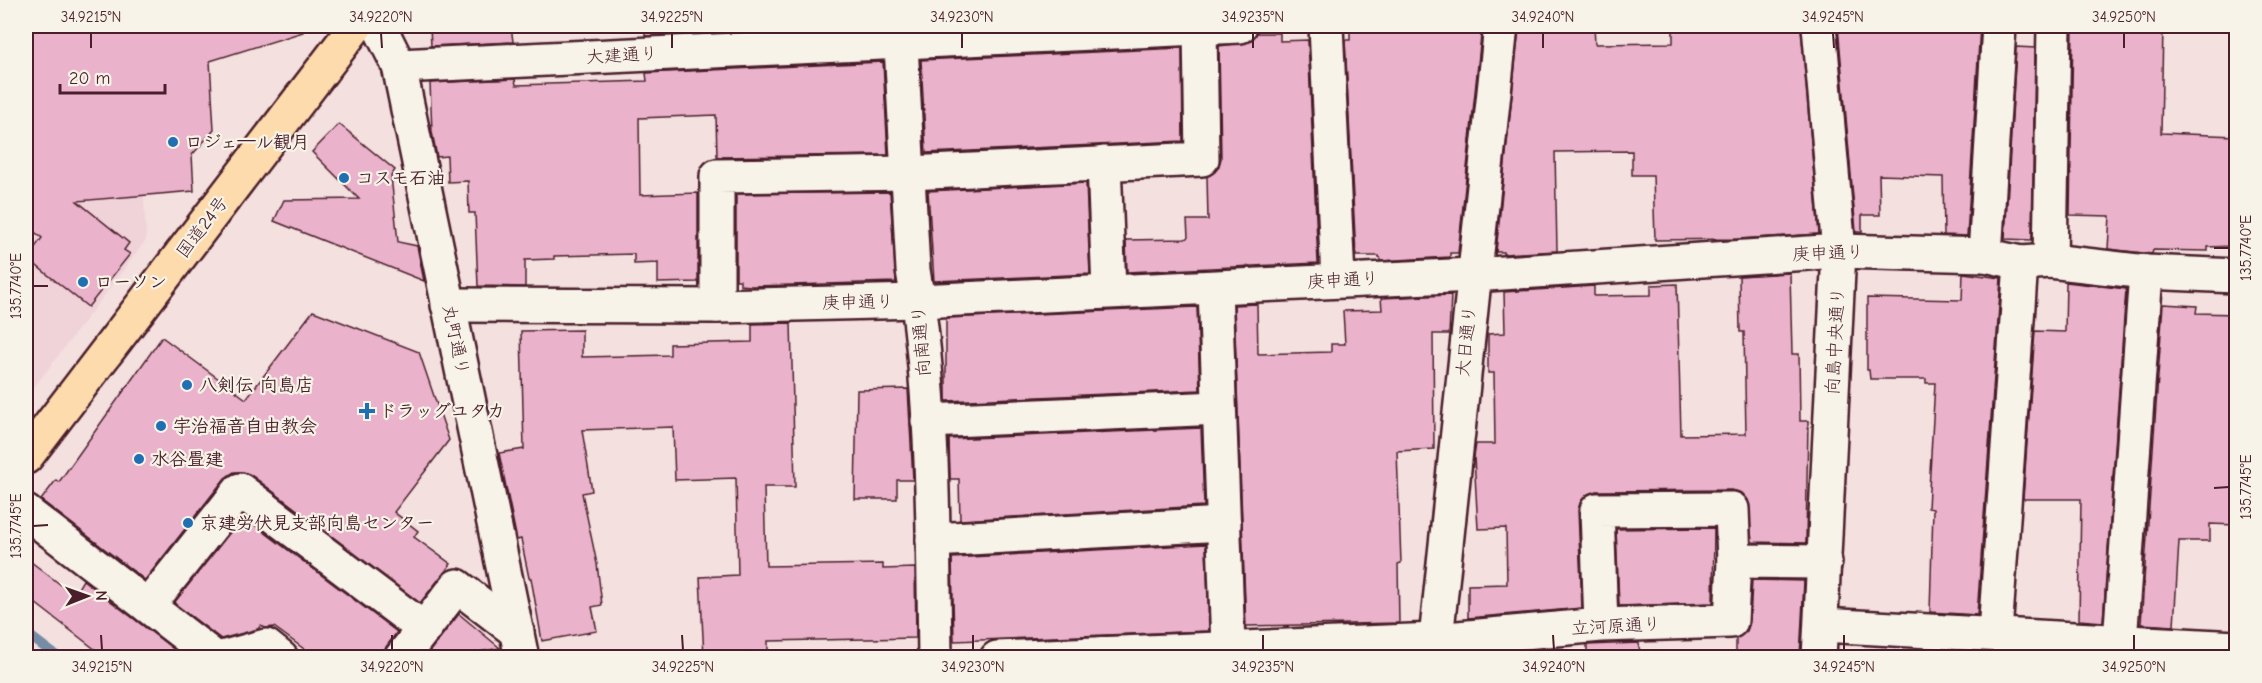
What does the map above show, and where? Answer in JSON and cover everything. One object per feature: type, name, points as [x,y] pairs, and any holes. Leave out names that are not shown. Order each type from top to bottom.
[{"type":"highway","name":"国道24号","points":[[26,457],[346,31]]},
{"type":"street","name":"丸町通り","points":[[379,26],[399,66],[519,644]]},
{"type":"street","name":"大建通り","points":[[399,66],[901,34],[1240,26]]},
{"type":"street","points":[[1326,26],[1338,279]]},
{"type":"street","name":"大日通り","points":[[1435,649],[1501,26]]},
{"type":"street","name":"向島中央通り","points":[[1819,26],[1839,251],[1819,657]]},
{"type":"street","points":[[1985,255],[1999,26]]},
{"type":"street","points":[[1995,633],[2036,262],[2054,26]]},
{"type":"street","points":[[717,306],[717,176],[909,173],[1202,159],[1187,27]]},
{"type":"street","name":"向南通り","points":[[901,34],[913,270],[918,301],[928,421],[935,657]]},
{"type":"street","points":[[1104,163],[1110,290]]},
{"type":"street","name":"庚申通り","points":[[448,305],[717,306],[918,301],[1110,290],[1215,288],[1338,279],[1473,275],[1839,251],[1985,255],[2146,272],[2236,276]]},
{"type":"street","points":[[2120,642],[2146,272]]},
{"type":"street","points":[[1215,288],[1228,647]]},
{"type":"street","points":[[928,421],[1219,408]]},
{"type":"street","points":[[148,606],[240,489],[424,629]]},
{"type":"street","points":[[1601,625],[1596,510],[1732,509],[1734,561],[1825,562]]},
{"type":"street","points":[[26,512],[215,657]]},
{"type":"street","points":[[933,540],[1224,524]]},
{"type":"street","name":"立河原通り","points":[[997,657],[1184,653],[1228,647],[1435,649],[1601,625],[1731,621],[1734,561]]},
{"type":"street","points":[[401,657],[457,586],[519,644]]},
{"type":"street","points":[[1822,625],[2236,648]]},
{"type":"street","points":[[222,657],[266,646],[280,657]]},
{"type":"shaded area","points":[[138,75],[146,240],[26,398],[26,78]]},
{"type":"building","points":[[117,26],[302,26],[303,32],[210,61],[214,130],[192,155],[194,191],[77,201],[129,243],[124,250],[130,254],[88,307],[27,258],[42,238],[26,225],[26,29]]},
{"type":"building","points":[[430,26],[511,26],[513,42],[431,46]]},
{"type":"building","points":[[645,26],[716,26],[716,32],[645,36]]},
{"type":"building","points":[[1482,26],[1458,253],[1450,253],[1450,257],[1380,261],[1379,256],[1356,256],[1345,40],[1350,40],[1350,28]]},
{"type":"building","points":[[1519,26],[1594,26],[1595,44],[1673,43],[1673,26],[1801,26],[1819,234],[1738,239],[1655,240],[1653,175],[1632,175],[1632,151],[1555,152],[1557,251],[1504,254],[1504,252],[1496,252]]},
{"type":"building","points":[[1838,26],[1980,26],[1967,236],[1944,235],[1943,177],[1879,175],[1880,215],[1862,215],[1862,232],[1856,232]]},
{"type":"building","points":[[2073,26],[2163,26],[2161,133],[2236,136],[2236,246],[2208,247],[2208,251],[2153,250],[2152,254],[2108,249],[2110,216],[2070,215]]},
{"type":"building","points":[[1257,33],[1280,33],[1280,41],[1308,40],[1318,263],[1127,272],[1126,240],[1185,239],[1188,237],[1187,220],[1208,220],[1207,176],[1218,168],[1221,159],[1219,46],[1250,42]]},
{"type":"building","points":[[2016,47],[2035,48],[2032,240],[2005,239]]},
{"type":"building","points":[[1182,48],[1183,141],[926,153],[921,60]]},
{"type":"building","points":[[883,62],[888,155],[717,157],[716,115],[639,118],[640,195],[698,193],[698,282],[658,283],[658,263],[634,264],[634,254],[554,256],[554,259],[525,260],[525,287],[478,286],[475,213],[469,213],[468,181],[448,182],[447,156],[437,157],[432,132],[430,83],[515,79],[516,85],[647,81],[646,73]]},
{"type":"building","points":[[339,124],[395,170],[391,176],[398,242],[417,246],[424,281],[274,221],[284,200],[359,199],[312,152]]},
{"type":"building","points":[[1086,183],[1090,274],[934,281],[928,191]]},
{"type":"building","points":[[890,192],[896,282],[751,286],[740,285],[740,280],[736,280],[736,194]]},
{"type":"building","points":[[1790,273],[1792,354],[1799,354],[1800,421],[1808,421],[1806,543],[1752,542],[1748,500],[1742,493],[1732,490],[1596,491],[1588,494],[1581,501],[1578,510],[1582,608],[1468,618],[1468,585],[1507,584],[1506,528],[1478,529],[1474,457],[1476,444],[1495,444],[1494,373],[1488,373],[1488,334],[1505,333],[1504,292],[1594,286],[1594,296],[1651,295],[1651,285],[1677,284],[1681,435],[1746,434],[1744,332],[1740,332],[1739,276]]},
{"type":"building","points":[[1963,273],[2001,278],[1977,615],[1930,612],[1933,509],[1928,508],[1935,383],[1926,383],[1926,379],[1870,379],[1869,370],[1867,370],[1867,298],[1962,300]]},
{"type":"building","points":[[2066,282],[2126,289],[2103,622],[2079,620],[2081,499],[2023,499],[2035,331],[2065,332]]},
{"type":"building","points":[[1451,295],[1449,334],[1433,334],[1434,449],[1397,451],[1401,563],[1398,564],[1399,623],[1247,626],[1246,629],[1234,305],[1257,304],[1258,354],[1331,352],[1331,344],[1345,344],[1343,311],[1382,310],[1381,298]]},
{"type":"building","points":[[2163,304],[2197,306],[2196,313],[2236,314],[2236,525],[2210,524],[2210,541],[2179,541],[2174,626],[2141,624]]},
{"type":"building","points":[[1197,307],[1200,390],[946,401],[946,318]]},
{"type":"building","points":[[313,311],[419,352],[449,440],[394,512],[418,531],[414,537],[451,564],[420,603],[251,475],[243,472],[234,472],[225,478],[145,580],[41,500],[56,480],[59,482],[162,337],[246,399]]},
{"type":"building","points":[[791,323],[795,487],[764,487],[766,566],[883,564],[883,569],[915,568],[916,638],[768,641],[768,652],[738,653],[738,657],[704,657],[700,577],[738,575],[736,478],[675,480],[673,427],[582,430],[592,491],[582,493],[597,564],[602,605],[592,607],[597,631],[542,641],[531,578],[529,578],[521,539],[517,540],[499,453],[524,449],[521,331],[582,330],[582,357],[670,355],[670,344],[752,342],[752,324]]},
{"type":"building","points":[[908,389],[913,480],[897,480],[897,499],[855,499],[857,390]]},
{"type":"building","points":[[1201,428],[1204,506],[960,520],[959,479],[950,479],[949,439]]},
{"type":"building","points":[[243,516],[397,632],[386,647],[383,657],[315,657],[274,627],[265,628],[261,625],[258,629],[221,639],[174,603]]},
{"type":"building","points":[[1714,528],[1713,603],[1619,606],[1616,529]]},
{"type":"building","points":[[1206,544],[1209,631],[954,641],[952,558]]},
{"type":"building","points":[[26,558],[74,595],[83,580],[184,657],[105,657],[26,596]]},
{"type":"building","points":[[1752,580],[1804,581],[1800,657],[1736,657],[1736,639],[1747,631],[1750,622]]},
{"type":"building","points":[[459,614],[500,648],[451,657],[425,657]]},
{"type":"building","points":[[1639,643],[1640,657],[1587,657],[1587,645]]},
{"type":"building","points":[[1929,650],[1984,653],[1984,657],[1929,657]]},
{"type":"waterway","points":[[26,633],[59,658]]},
{"type":"place","name":"ロジェ―ル観月","points":[[173,142]]},
{"type":"place","name":"コスモ石油","points":[[344,178]]},
{"type":"place","name":"ローソン","points":[[83,282]]},
{"type":"place","name":"八剣伝 向島店","points":[[187,385]]},
{"type":"place","name":"ドラッグユタカ","points":[[367,411]]},
{"type":"place","name":"宇治福音自由教会","points":[[161,426]]},
{"type":"place","name":"水谷畳建","points":[[139,459]]},
{"type":"place","name":"京建労伏見支部向島センター","points":[[188,523]]}]
